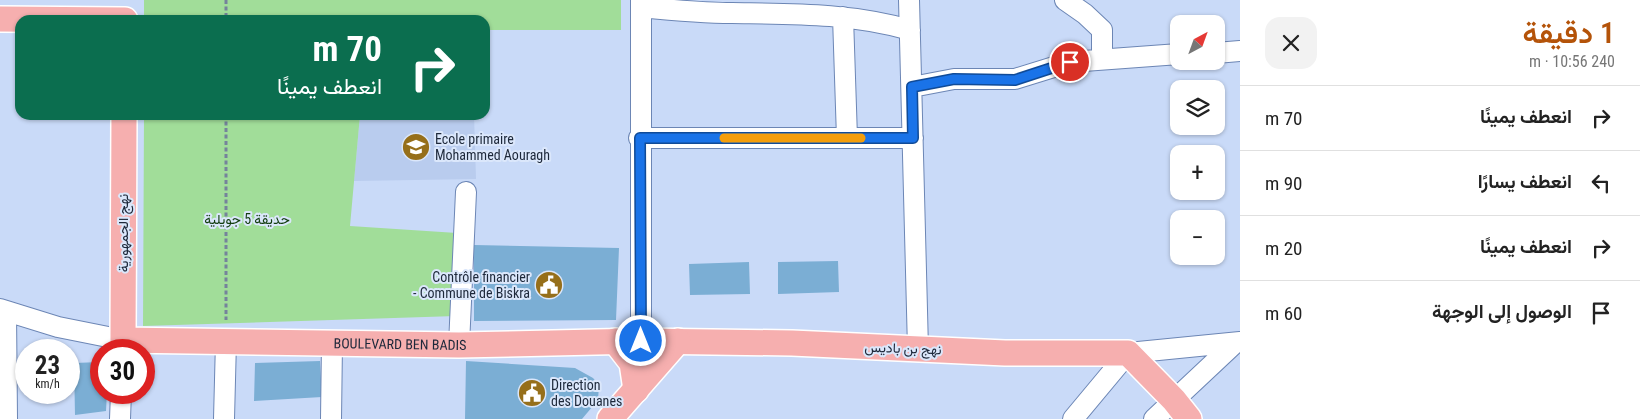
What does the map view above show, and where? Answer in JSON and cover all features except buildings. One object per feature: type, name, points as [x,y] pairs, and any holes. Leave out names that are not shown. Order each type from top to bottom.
[{"type":"main road","points":[[125,0],[125,15]]},
{"type":"main road","points":[[0,19],[15,19]]},
{"type":"main road","name":"نهج الجمهورية","points":[[122,339],[124,120]]},
{"type":"main road","name":"BOULEVARD BEN BADIS","points":[[155,344],[226,341],[459,345],[678,341]]},
{"type":"main road","points":[[615,341],[632,362],[636,390]]},
{"type":"main road","points":[[610,419],[678,341]]},
{"type":"main road","name":"نهج بن باديس","points":[[678,341],[792,343],[1005,353],[1128,353]]},
{"type":"main road","points":[[1128,353],[1181,410]]},
{"type":"street","points":[[909,0],[918,348]]},
{"type":"street","points":[[1065,0],[1067,4],[1085,14],[1102,30],[1102,59]]},
{"type":"street","points":[[641,341],[641,4],[732,13],[791,12],[878,21],[910,30]]},
{"type":"street","points":[[842,17],[847,138]]},
{"type":"street","points":[[1225,52],[1240,51]]},
{"type":"street","points":[[912,87],[954,79],[1015,80],[1070,62],[1170,55]]},
{"type":"street","points":[[640,138],[913,138]]},
{"type":"street","points":[[459,345],[466,192]]},
{"type":"street","points":[[7,419],[3,310],[101,339]]},
{"type":"street","points":[[224,419],[226,341]]},
{"type":"street","points":[[331,419],[332,343]]},
{"type":"street","points":[[1073,419],[1128,353],[1237,343]]},
{"type":"street","points":[[1154,419],[1181,410],[1237,343]]},
{"type":"street","points":[[120,419],[121,404]]},
{"type":"path","points":[[226,0],[226,15]]},
{"type":"path","points":[[226,120],[226,341]]},
{"type":"shaded area","name":"Ecole primaire Mohammed Aouragh","points":[[360,120],[474,120],[476,179],[354,181]]},
{"type":"green space","points":[[144,0],[621,0],[621,30],[490,30],[490,15],[144,15]]},
{"type":"green space","name":"حديقة 5 جويلية","points":[[144,120],[360,120],[350,226],[457,233],[456,316],[143,326]]},
{"type":"slow traffic","points":[[724,138],[861,138]]},
{"type":"place","name":"Ecole primaire Mohammed Aouragh","points":[[416,147]]},
{"type":"place","name":"Contrôle financier - Commune de Biskra","points":[[549,285]]},
{"type":"place","name":"Direction des Douanes","points":[[532,393]]},
{"type":"route","points":[[641,341],[640,138],[913,138],[912,87],[954,79],[1015,80],[1070,62]]}]
